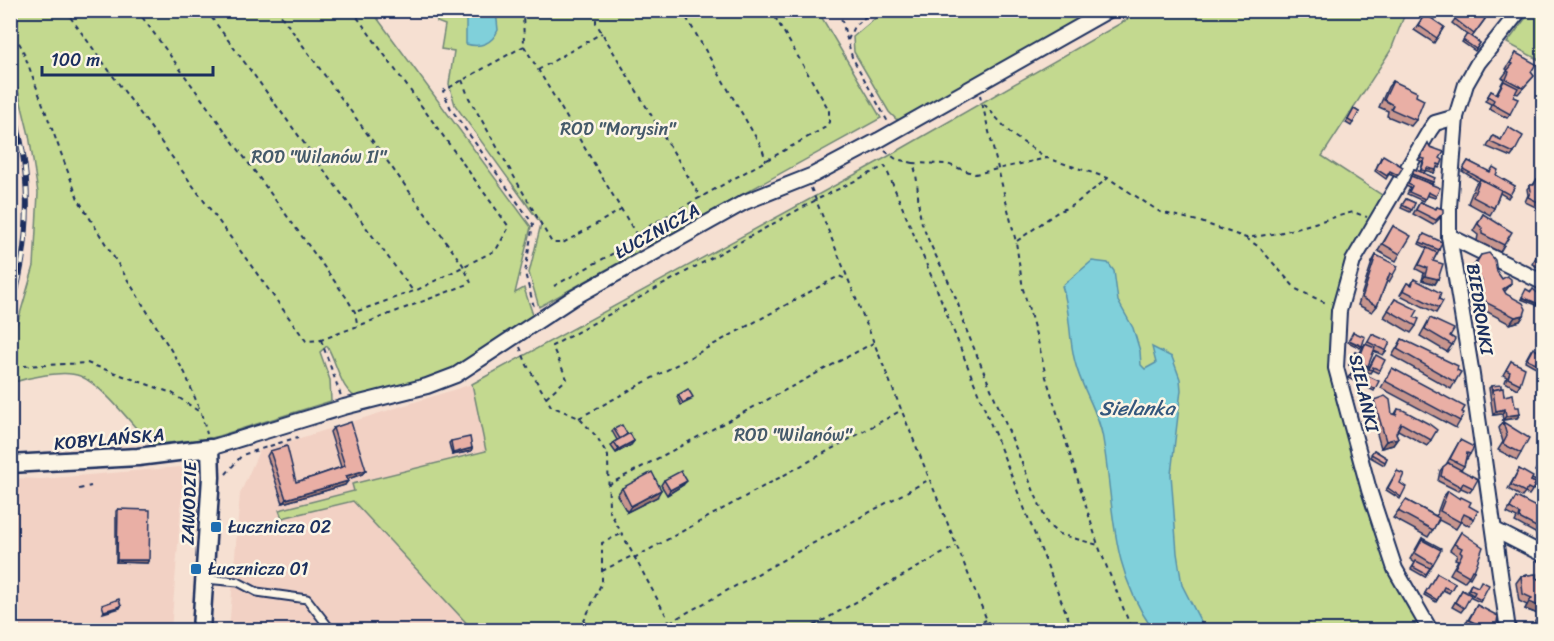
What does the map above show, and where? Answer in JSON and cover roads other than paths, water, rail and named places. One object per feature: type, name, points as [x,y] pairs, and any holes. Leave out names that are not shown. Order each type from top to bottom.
[{"type":"street","name":"ŁUCZNICZA","points":[[210,448],[344,407],[427,386],[456,375],[573,298],[745,202],[813,175],[879,140],[1109,10]]},
{"type":"street","name":"BIEDRONKI","points":[[1508,630],[1495,530],[1449,236],[1449,207],[1456,117],[1470,75],[1520,10]]},
{"type":"street","name":"SIELANKI","points":[[1430,630],[1398,576],[1369,490],[1336,368],[1340,306],[1347,273],[1375,220],[1430,130],[1436,123],[1456,117]]},
{"type":"street","points":[[1449,236],[1544,283]]},
{"type":"street","name":"KOBYLAŃSKA","points":[[10,464],[62,463],[210,448]]},
{"type":"street","name":"ZAWODZIE","points":[[201,630],[212,477],[210,448]]},
{"type":"street","points":[[1495,530],[1544,555]]},
{"type":"lane","points":[[205,579],[238,582],[257,592],[307,599],[331,630]]},
{"type":"water","points":[[466,11],[496,11],[498,30],[489,42],[481,45],[466,44]]},
{"type":"water","name":"Sielanka","points":[[1092,261],[1108,263],[1114,271],[1118,301],[1133,328],[1140,351],[1141,365],[1145,369],[1156,363],[1152,347],[1172,357],[1180,379],[1181,390],[1171,474],[1177,553],[1182,585],[1205,630],[1153,630],[1128,583],[1116,538],[1101,429],[1075,362],[1062,286]]},
{"type":"railway","points":[[10,102],[23,155],[27,208],[22,260],[10,313]]},
{"type":"place","name":"Łucznicza 02","points":[[216,527]]},
{"type":"place","name":"Łucznicza 01","points":[[196,569]]},
{"type":"park label","name":"ROD \"Morysin\"","points":[[618,129]]},
{"type":"park label","name":"ROD \"Wilanów II\"","points":[[319,157]]},
{"type":"park label","name":"ROD \"Wilanów\"","points":[[793,435]]}]
